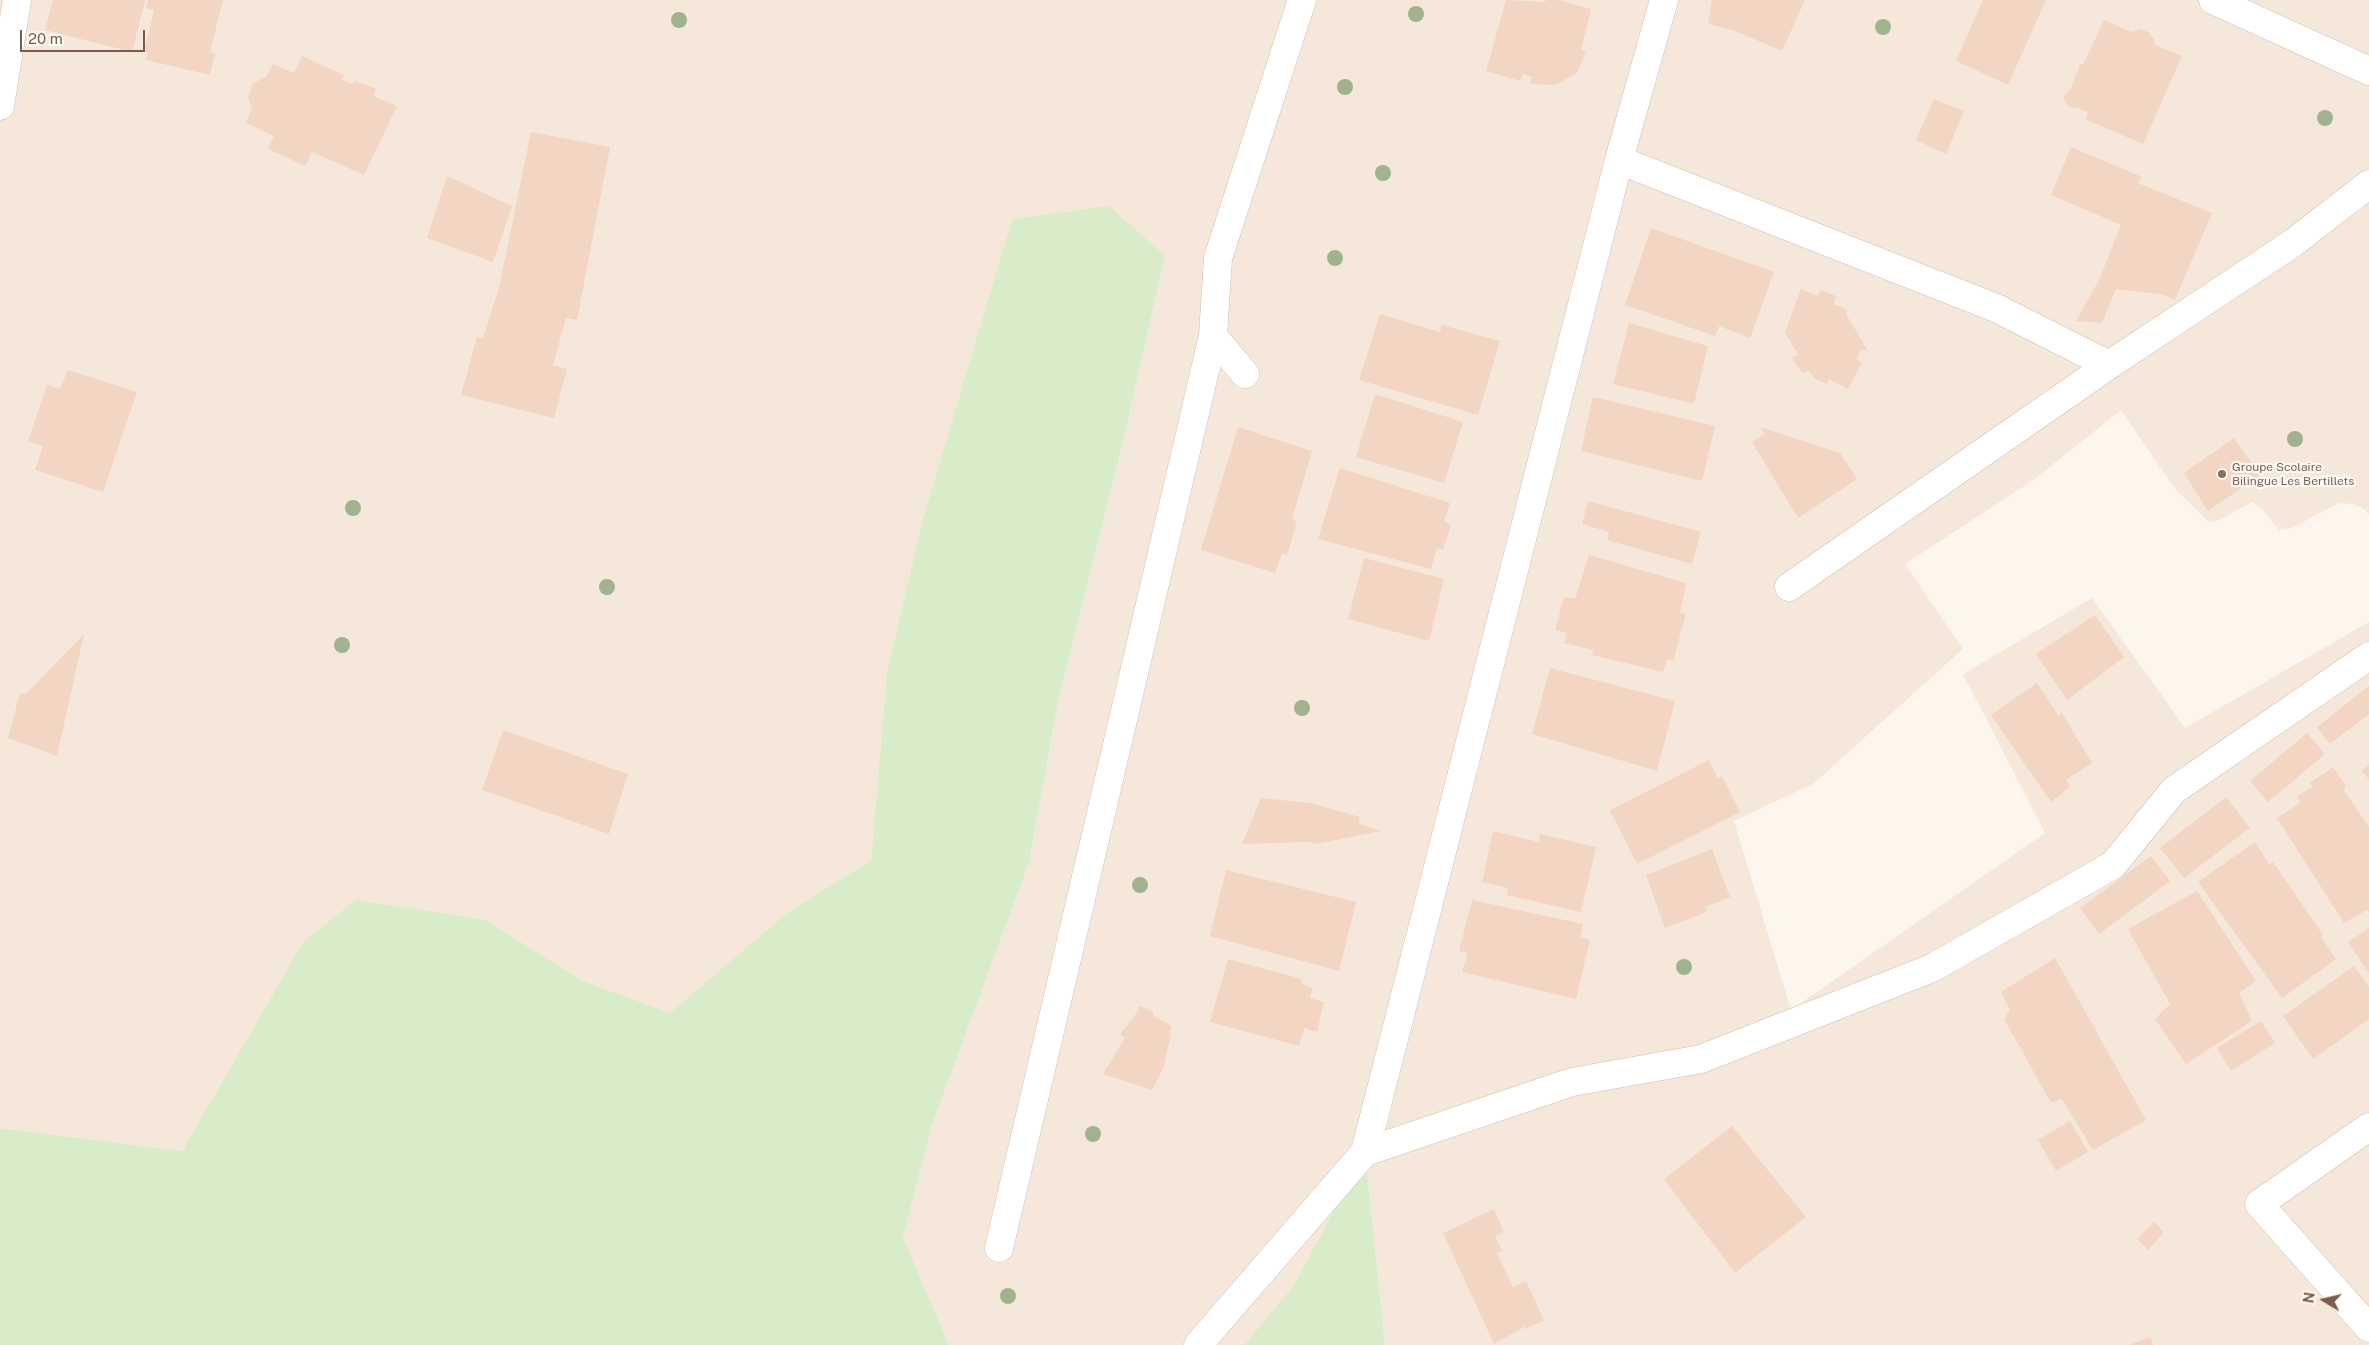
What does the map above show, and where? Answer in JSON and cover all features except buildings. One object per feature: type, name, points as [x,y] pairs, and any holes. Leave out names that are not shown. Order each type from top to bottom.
[{"type":"street","points":[[0,106],[17,0]]},
{"type":"street","points":[[999,1248],[1213,336],[1218,258],[1302,0]]},
{"type":"street","points":[[1198,1345],[1365,1152],[1619,160],[1664,0]]},
{"type":"street","points":[[2213,0],[2369,71]]},
{"type":"street","points":[[1619,160],[1996,308],[2109,365]]},
{"type":"street","points":[[1789,586],[2109,365],[2293,243],[2369,184]]},
{"type":"street","points":[[1213,336],[1245,374]]},
{"type":"street","points":[[1365,1152],[1572,1082],[1702,1059],[1932,968],[2113,865],[2174,790],[2369,656]]},
{"type":"street","points":[[2369,1127],[2259,1204],[2369,1328]]},
{"type":"shaded area","points":[[0,0],[2369,0],[2369,515],[2364,509],[2353,504],[2339,503],[2292,528],[2279,530],[2261,508],[2252,502],[2220,520],[2209,522],[2175,489],[2121,410],[2032,481],[1905,564],[1963,649],[1813,784],[1734,821],[1791,1010],[2045,833],[1963,674],[2092,598],[2185,728],[2369,622],[2369,1345],[1385,1345],[1365,1153],[1294,1285],[1244,1345],[949,1345],[903,1237],[932,1125],[1029,863],[1058,702],[1119,459],[1165,256],[1012,219],[923,518],[887,672],[871,860],[787,913],[670,1014],[583,981],[486,920],[303,942],[182,1151],[0,1128]]},
{"type":"green space","points":[[1109,206],[1165,256],[1119,459],[1058,702],[1029,863],[932,1125],[903,1237],[949,1345],[0,1345],[0,1128],[182,1151],[303,942],[356,900],[486,920],[583,981],[670,1013],[787,913],[871,860],[887,672],[923,518],[1012,219]]},
{"type":"green space","points":[[1365,1152],[1385,1345],[1244,1345],[1294,1285]]},
{"type":"place","name":"Groupe Scolaire Bilingue Les Bertillets","points":[[2222,474]]}]
